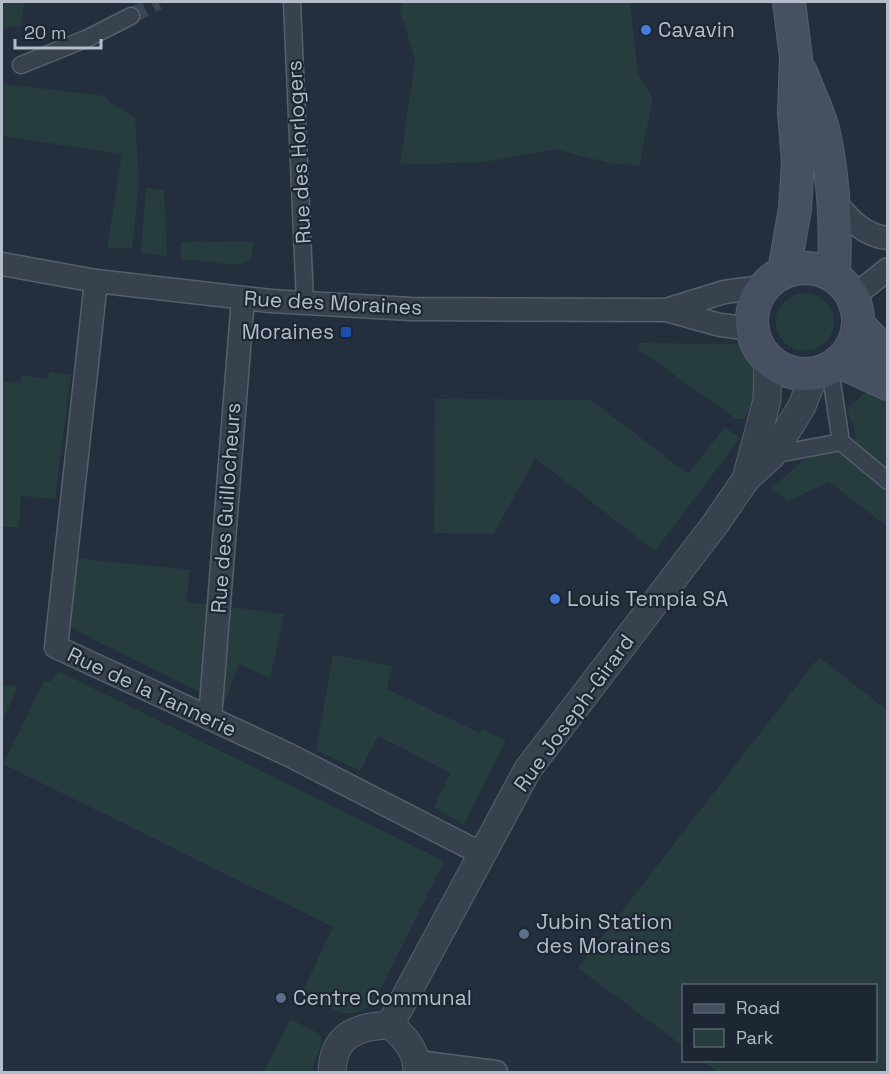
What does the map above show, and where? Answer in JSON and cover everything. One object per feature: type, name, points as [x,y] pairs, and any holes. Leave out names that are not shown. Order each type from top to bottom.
[{"type":"main road","points":[[789,2],[796,58],[794,112],[798,162],[795,209],[773,279],[753,313],[753,329],[758,343],[768,358],[796,374],[828,368],[888,384]]},
{"type":"main road","points":[[796,58],[822,128],[855,340],[828,368]]},
{"type":"main road","points":[[773,279],[813,268],[848,298],[888,356]]},
{"type":"street","name":"Rue des Horlogers","points":[[292,2],[305,302]]},
{"type":"street","points":[[21,65],[88,38],[131,16]]},
{"type":"street","points":[[833,200],[858,226],[874,237],[888,238]]},
{"type":"street","name":"Rue des Moraines","points":[[2,264],[96,280],[243,298],[411,309],[666,310],[720,325],[753,329]]},
{"type":"street","points":[[848,298],[888,268]]},
{"type":"street","name":"Rue des Moraines","points":[[666,310],[773,279]]},
{"type":"street","name":"Rue de la Tannerie","points":[[96,280],[56,648],[287,754],[482,854]]},
{"type":"street","name":"Rue des Guillocheurs","points":[[210,718],[243,298]]},
{"type":"street","name":"Rue Joseph-Girard","points":[[746,479],[767,400],[768,358]]},
{"type":"street","points":[[828,368],[842,442],[888,481]]},
{"type":"street","name":"Rue Joseph-Girard","points":[[390,1025],[528,769],[716,523],[746,479],[772,455],[828,368]]},
{"type":"street","points":[[772,455],[842,442]]},
{"type":"street","points":[[332,1072],[333,1059],[338,1046],[348,1034],[367,1026],[390,1025],[411,1046],[417,1067],[496,1072]]},
{"type":"green space","points":[[2,2],[24,2],[21,26],[2,28]]},
{"type":"green space","points":[[403,2],[630,2],[638,74],[653,99],[639,166],[609,163],[554,149],[485,162],[400,165],[415,60],[400,10]]},
{"type":"green space","points":[[2,84],[105,96],[110,103],[135,117],[139,183],[132,248],[107,248],[122,154],[2,136]]},
{"type":"green space","points":[[146,188],[164,190],[167,256],[141,253]]},
{"type":"green space","points":[[254,241],[251,258],[241,265],[181,259],[181,242]]},
{"type":"green space","points":[[799,293],[811,293],[826,301],[834,316],[834,328],[826,343],[811,351],[799,351],[784,343],[776,328],[776,316],[784,301]]},
{"type":"green space","points":[[639,343],[739,344],[753,364],[757,380],[754,396],[745,419],[736,419],[638,349]]},
{"type":"green space","points":[[49,372],[71,375],[55,499],[21,496],[19,527],[2,527],[2,381],[20,383],[21,375],[48,379]]},
{"type":"green space","points":[[870,388],[887,400],[887,526],[829,482],[788,501],[772,488],[806,458],[833,452],[857,437],[847,409]]},
{"type":"green space","points":[[435,399],[591,400],[688,474],[725,427],[740,438],[655,551],[535,458],[494,534],[434,533]]},
{"type":"green space","points":[[74,558],[190,570],[186,602],[284,614],[270,678],[239,664],[224,704],[86,636],[69,625]]},
{"type":"green space","points":[[333,655],[393,666],[387,689],[480,733],[482,729],[506,741],[464,825],[434,807],[451,773],[378,736],[360,771],[316,750]]},
{"type":"green space","points":[[819,657],[887,710],[887,1066],[884,1072],[719,1072],[704,1062],[877,1062],[877,984],[682,984],[682,1045],[578,968]]},
{"type":"green space","points":[[58,671],[444,861],[375,1000],[366,1008],[348,1013],[339,1012],[302,993],[333,927],[3,764],[44,681],[51,682]]},
{"type":"green space","points":[[2,685],[18,686],[2,722]]},
{"type":"green space","points":[[290,1019],[320,1034],[322,1043],[311,1071],[264,1072]]},
{"type":"tunnel","points":[[131,16],[158,2]]},
{"type":"place","name":"Cavavin","points":[[646,30]]},
{"type":"place","name":"Moraines","points":[[346,332]]},
{"type":"place","name":"Louis Tempia SA","points":[[555,599]]},
{"type":"place","name":"Jubin Station des Moraines","points":[[524,934]]},
{"type":"place","name":"Centre Communal","points":[[281,998]]}]
